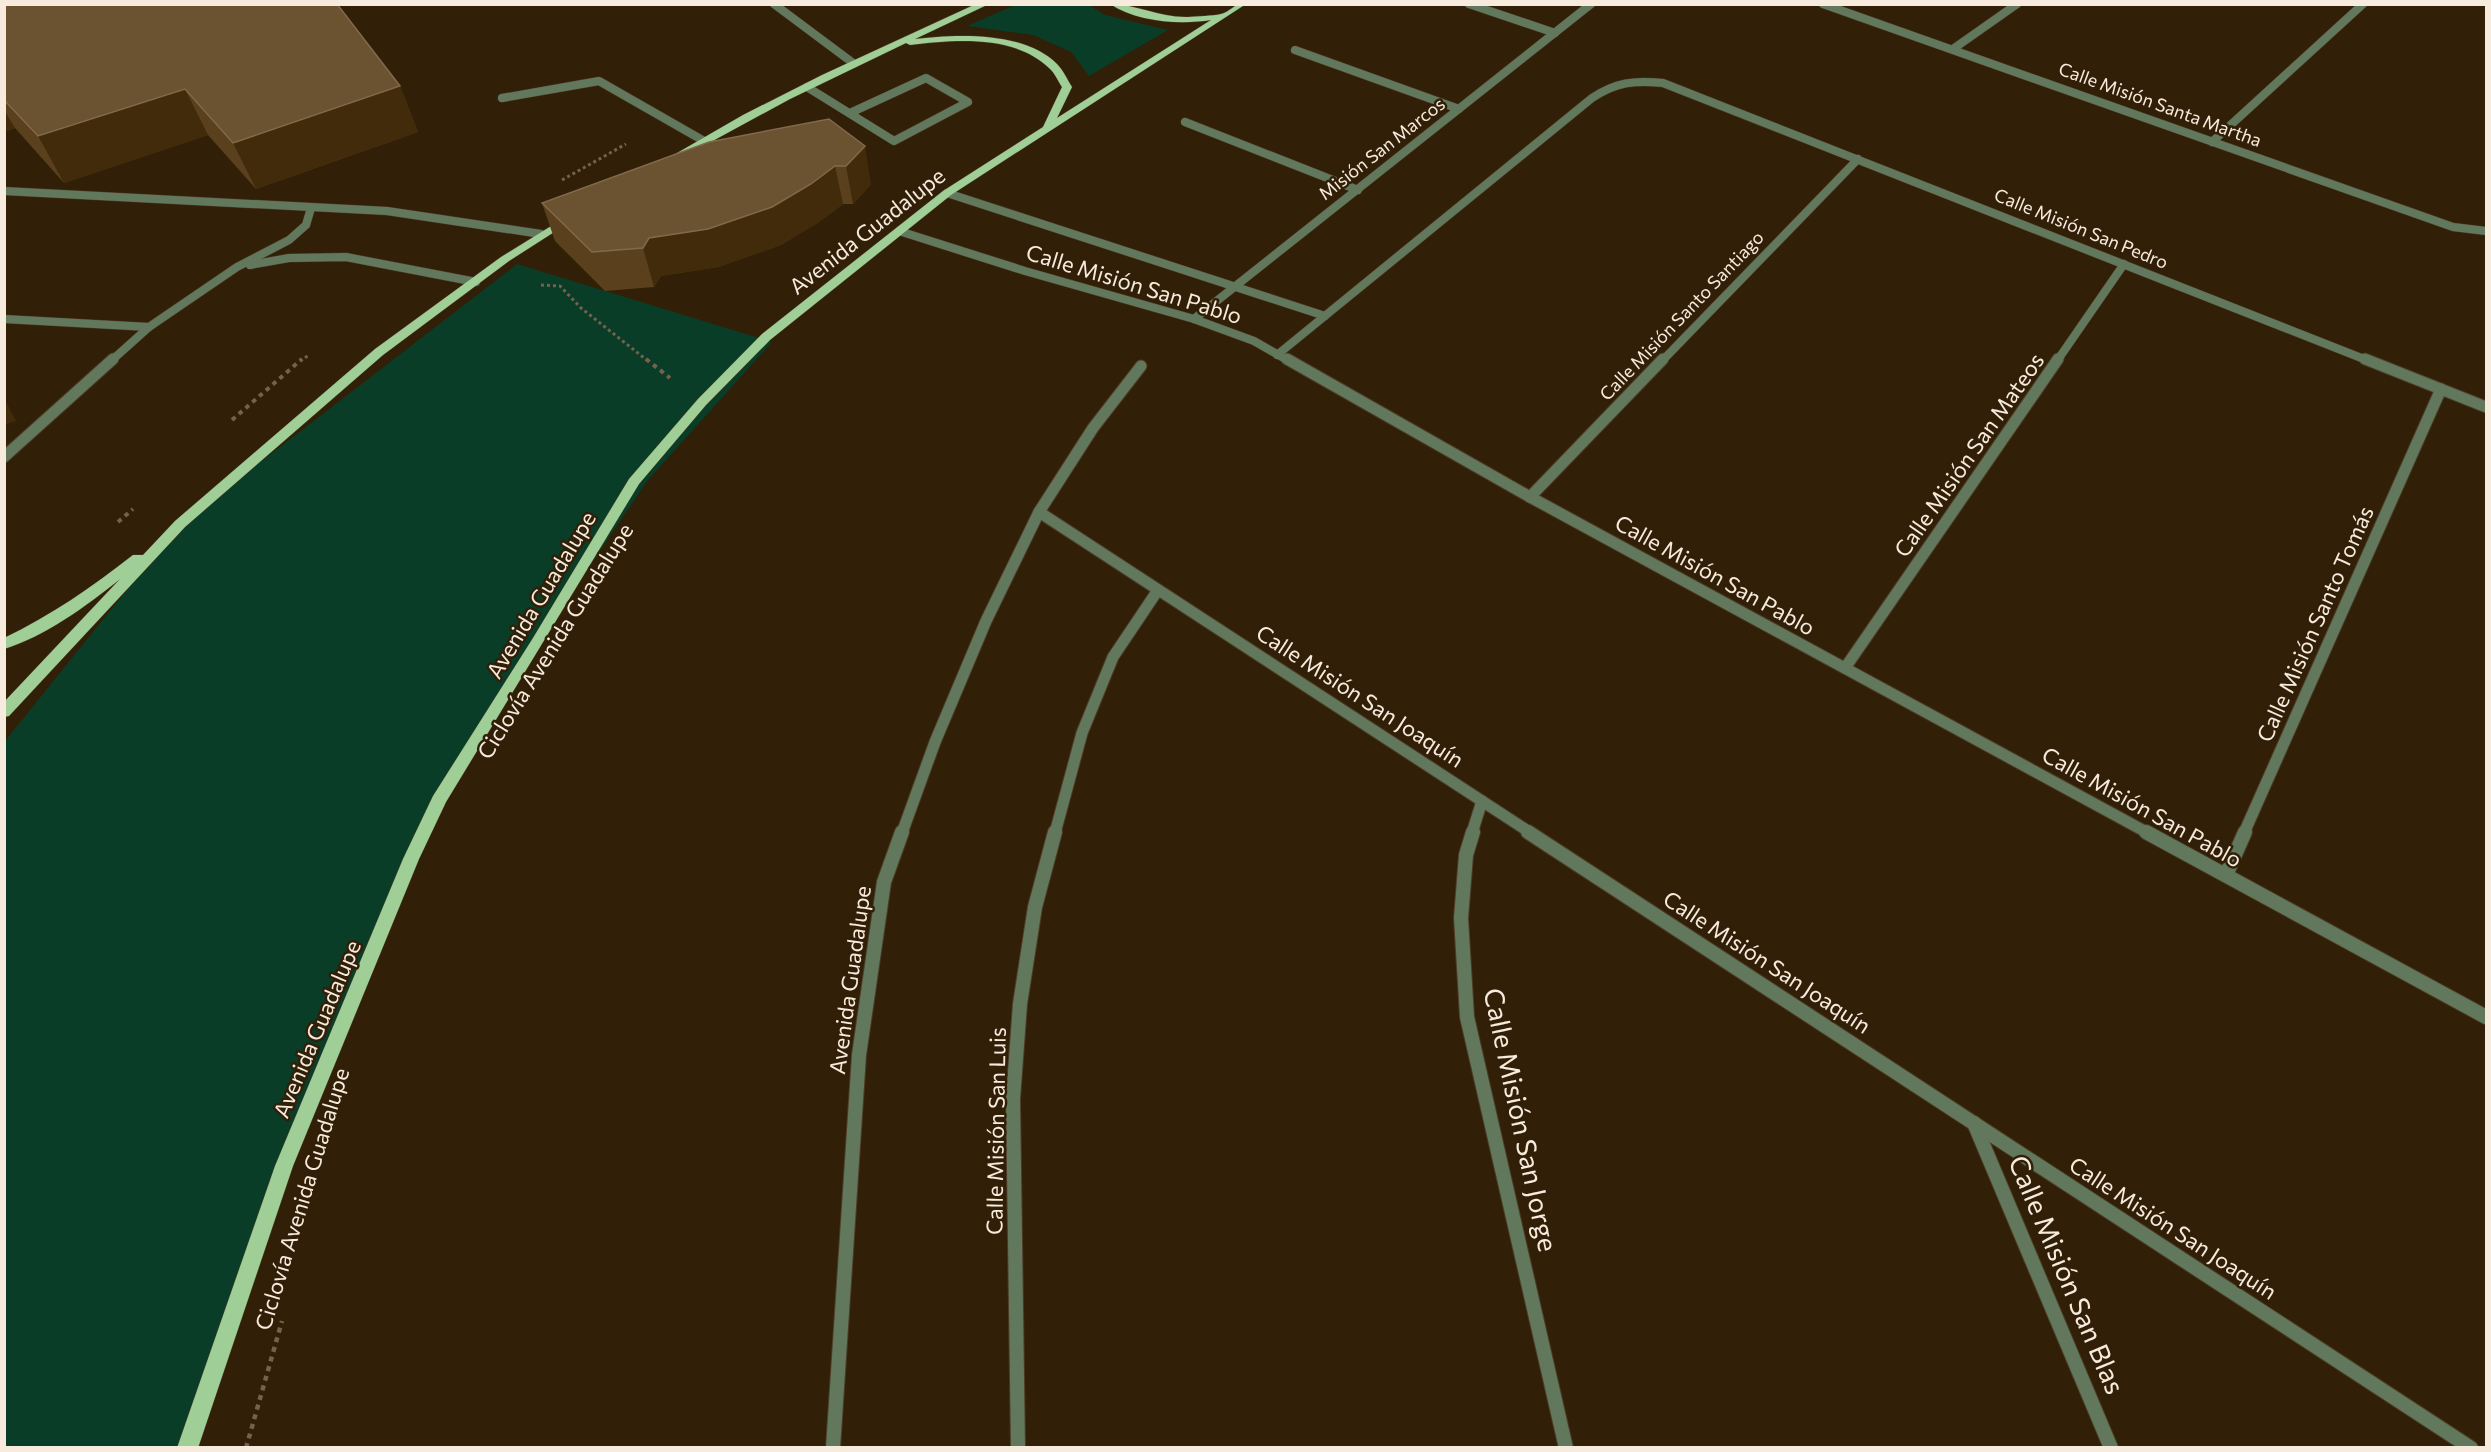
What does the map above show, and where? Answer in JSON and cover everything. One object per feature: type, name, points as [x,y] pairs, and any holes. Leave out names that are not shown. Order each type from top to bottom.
[{"type":"main road","points":[[663,164],[853,63],[984,4]]},
{"type":"main road","points":[[1114,4],[1153,18],[1190,22],[1226,14]]},
{"type":"main road","name":"Avenida Guadalupe","points":[[187,1448],[284,1166],[411,859],[439,800],[538,642],[634,482],[702,402],[766,337],[899,231],[948,193],[1242,4]]},
{"type":"main road","points":[[892,44],[952,36],[991,40],[1028,50],[1052,64],[1067,87],[1048,127]]},
{"type":"main road","points":[[4,644],[41,626],[90,596],[180,524],[379,352],[541,234],[582,210]]},
{"type":"main road","points":[[4,712],[180,524]]},
{"type":"street","points":[[774,4],[853,63]]},
{"type":"street","points":[[1469,4],[1555,33]]},
{"type":"street","name":"Misión San Marcos","points":[[1194,319],[1591,4]]},
{"type":"street","name":"Calle Misión Santa Martha","points":[[1823,4],[2453,227],[2487,231]]},
{"type":"street","points":[[1953,49],[2017,4]]},
{"type":"street","points":[[2212,142],[2363,4]]},
{"type":"street","points":[[1295,50],[1459,109]]},
{"type":"street","points":[[807,87],[894,141],[968,102],[926,78],[850,113]]},
{"type":"street","name":"Calle Misión San Pedro","points":[[1325,316],[1612,84],[1638,80],[1663,83],[2487,407]]},
{"type":"street","points":[[502,98],[599,81],[704,141]]},
{"type":"street","points":[[1185,122],[1358,190]]},
{"type":"street","name":"Calle Misión Santo Santiago","points":[[1530,497],[1858,159]]},
{"type":"street","points":[[4,191],[387,211],[541,234]]},
{"type":"street","name":"Calle Misión San Pablo","points":[[948,193],[1325,316]]},
{"type":"street","points":[[4,457],[149,327],[237,267],[289,240],[306,225],[311,208]]},
{"type":"street","name":"Calle Misión San Pablo","points":[[899,231],[1024,271],[1194,319],[1254,341],[1530,497],[2487,1017]]},
{"type":"street","points":[[237,267],[289,258],[346,258],[476,282]]},
{"type":"street","name":"Calle Misión San Mateos","points":[[1845,668],[2124,264]]},
{"type":"street","points":[[1277,355],[1325,316]]},
{"type":"street","points":[[4,319],[149,327]]},
{"type":"street","name":"Avenida Guadalupe","points":[[832,1448],[859,1056],[884,882],[952,702],[986,621],[1039,512],[1093,428],[1141,366]]},
{"type":"street","name":"Calle Misión Santo Tomás","points":[[2226,875],[2441,389]]},
{"type":"street","name":"Calle Misión San Joaquín","points":[[1039,512],[2471,1448]]},
{"type":"street","name":"Calle Misión San Luis","points":[[1018,1448],[1013,1099],[1020,1004],[1035,907],[1082,733],[1113,657],[1158,590]]},
{"type":"street","name":"Calle Misión San Jorge","points":[[1482,801],[1466,855],[1461,918],[1467,1017],[1566,1448]]},
{"type":"street","name":"Calle Misión San Blas","points":[[1974,1123],[2111,1448]]},
{"type":"path","points":[[476,282],[560,286],[581,308],[702,402]]},
{"type":"path","name":"Ciclovía Avenida Guadalupe","points":[[246,1448],[284,1316]]},
{"type":"green space","points":[[1015,5],[1089,5],[1105,15],[1168,30],[1089,76],[1071,52],[1033,35],[967,26]]},
{"type":"green space","points":[[517,264],[772,342],[648,480],[433,797],[183,1447],[5,1448],[5,741],[180,524]]},
{"type":"building","points":[[4,4],[337,4],[400,86],[233,143],[185,89],[38,136],[4,100]]},
{"type":"building","points":[[829,119],[865,146],[846,166],[835,166],[811,184],[772,207],[708,229],[649,238],[643,248],[592,252],[542,203],[709,142]]}]
